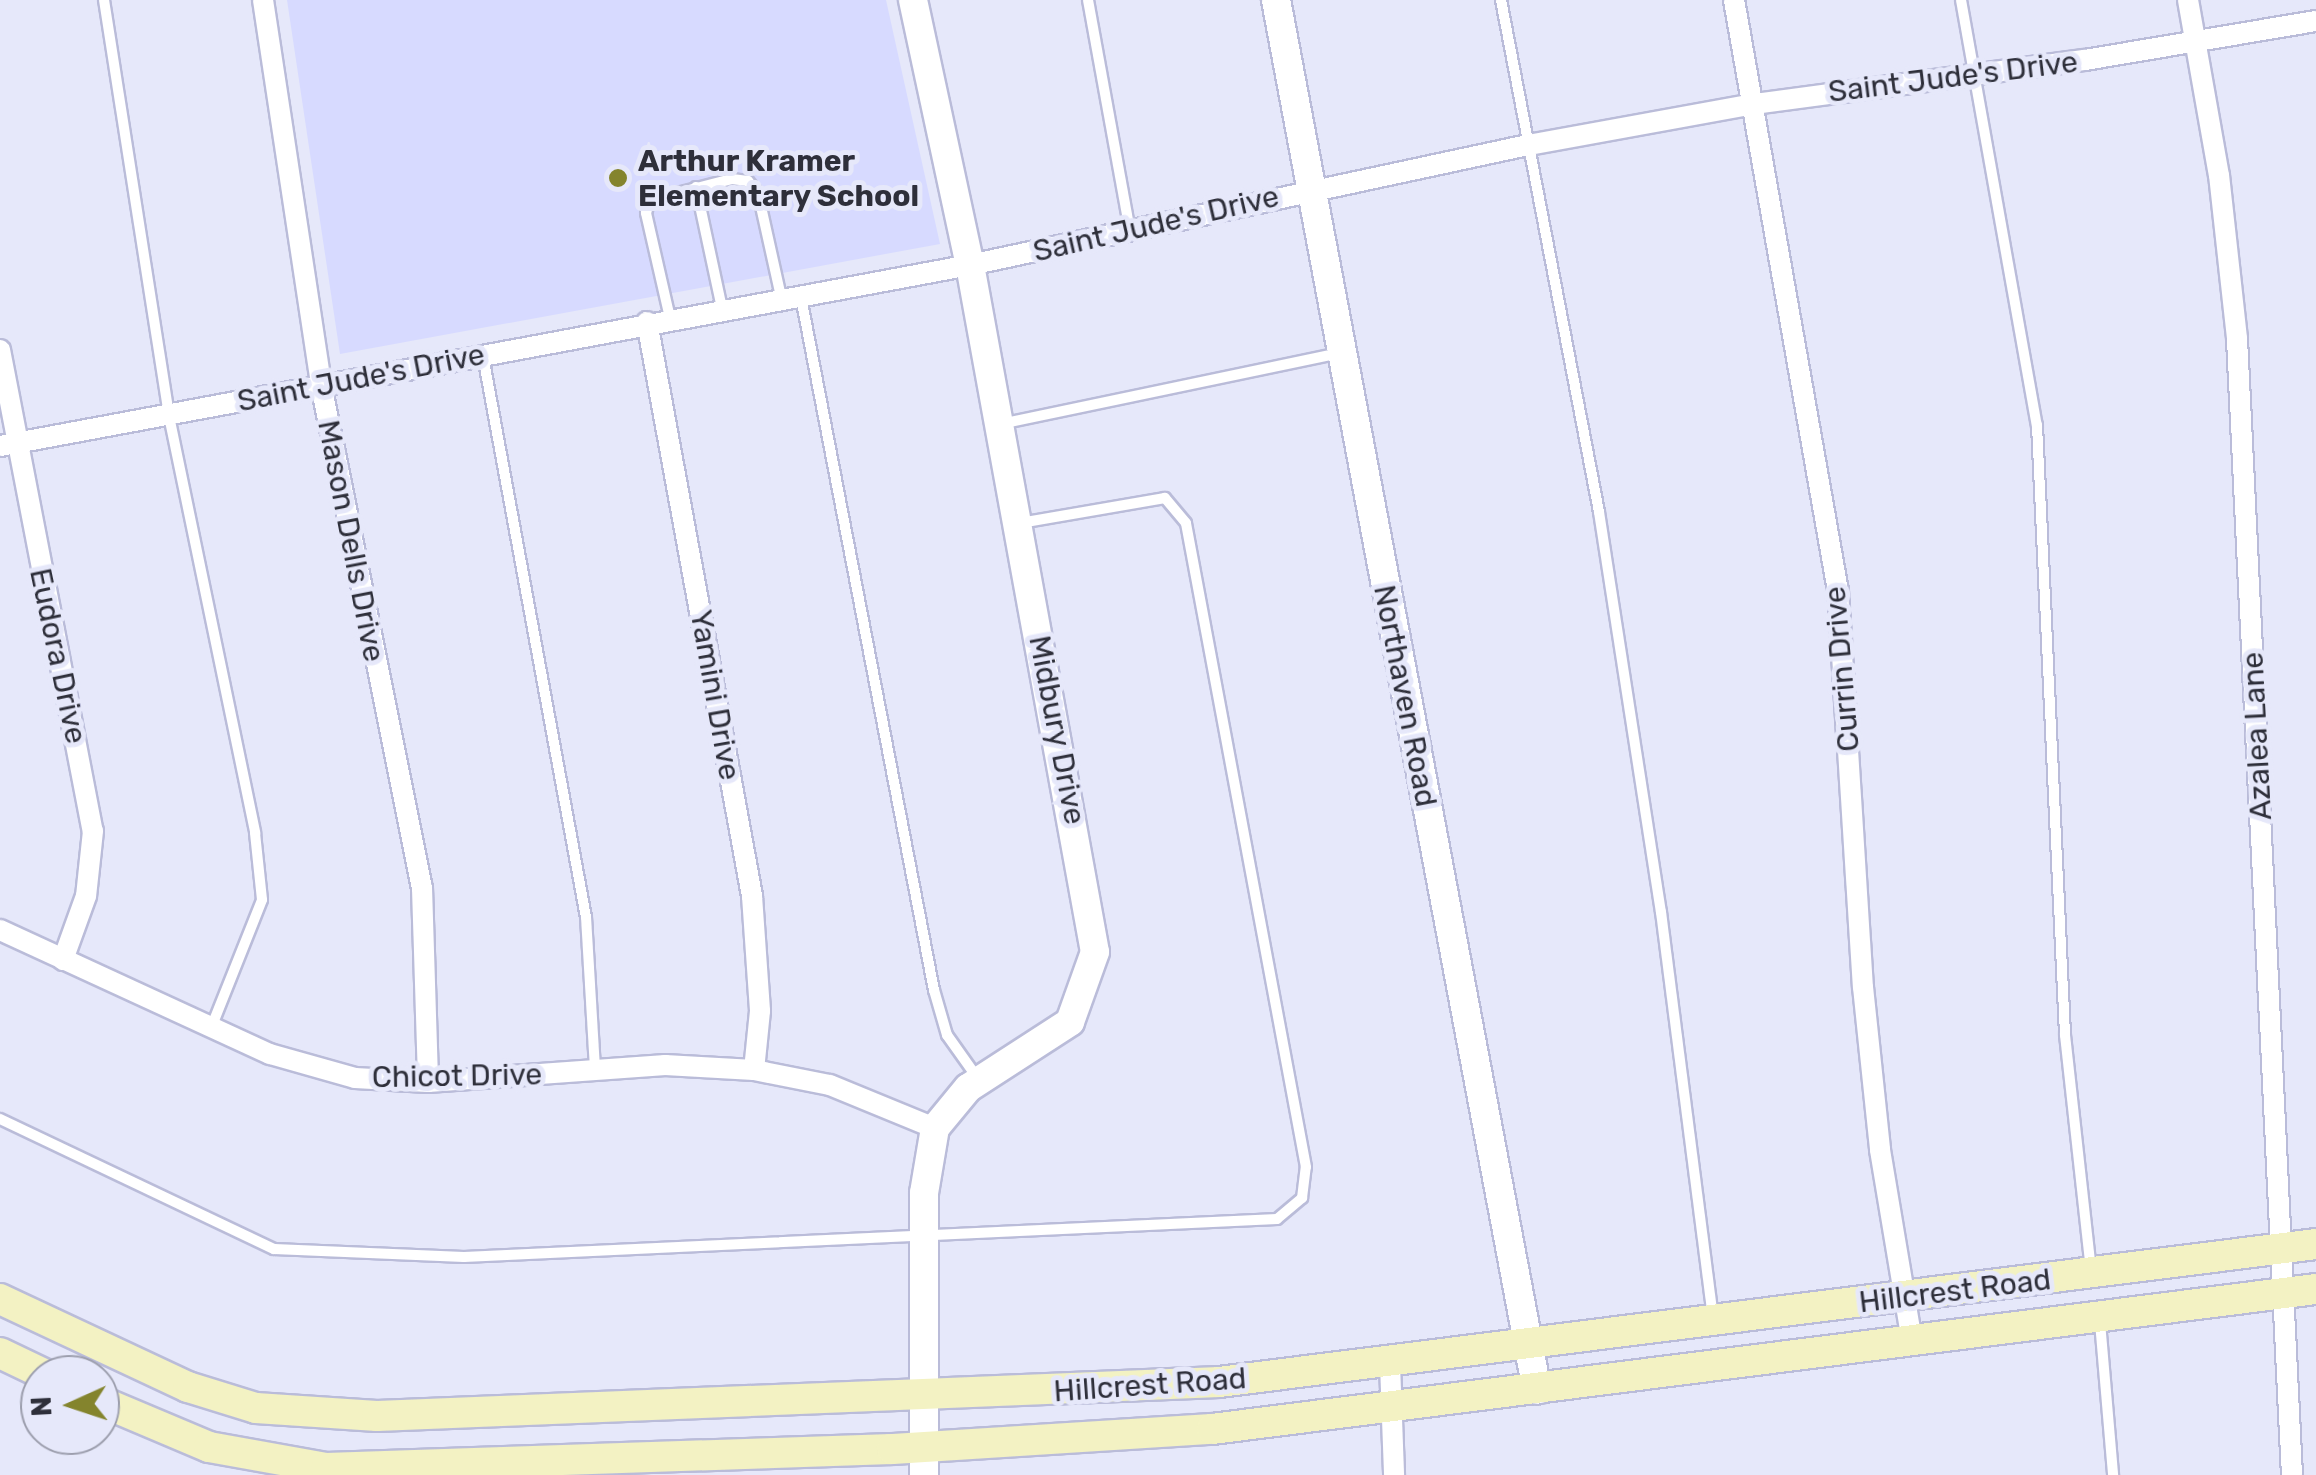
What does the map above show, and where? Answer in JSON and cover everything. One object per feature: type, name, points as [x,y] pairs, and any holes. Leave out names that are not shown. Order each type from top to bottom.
[{"type":"main road","name":"Hillcrest Road","points":[[0,1300],[188,1387],[293,1412],[377,1416],[1165,1386],[1390,1364],[2316,1244]]},
{"type":"main road","name":"Hillcrest Road","points":[[120,1409],[209,1447],[326,1468],[924,1461],[1537,1390],[2316,1289]]},
{"type":"street","name":"Mason Dells Drive","points":[[263,0],[320,384],[422,888],[428,1082]]},
{"type":"street","name":"Midbury Drive","points":[[913,0],[970,265],[1095,952],[1070,1022],[979,1081],[935,1128]]},
{"type":"street","name":"Northaven Road","points":[[1276,0],[1537,1390]]},
{"type":"street","name":"Currin Drive","points":[[1734,0],[1838,591],[1863,987],[1901,1297],[1912,1342]]},
{"type":"street","name":"Azalea Lane","points":[[2188,0],[2238,339],[2292,1475]]},
{"type":"street","name":"Saint Jude's Drive","points":[[7,445],[647,322],[970,265],[1131,233],[1311,188],[1528,145],[1754,104],[2195,42],[2316,21]]},
{"type":"street","name":"Yamini Drive","points":[[647,322],[752,896],[760,1011],[754,1070]]},
{"type":"street","name":"Eudora Drive","points":[[0,350],[7,445],[92,831],[86,896],[63,960]]},
{"type":"street","name":"Chicot Drive","points":[[0,930],[210,1029],[308,1067],[428,1082],[595,1070],[754,1070],[830,1085],[935,1128]]},
{"type":"street","points":[[924,1461],[924,1238],[927,1156],[935,1128]]},
{"type":"street","points":[[1390,1364],[1394,1475]]},
{"type":"lane","points":[[104,0],[169,416],[255,833],[262,900],[210,1029]]},
{"type":"lane","points":[[1088,0],[1131,233]]},
{"type":"lane","points":[[1501,0],[1600,512],[1661,912],[1714,1322]]},
{"type":"lane","points":[[1961,0],[2037,424],[2065,1035],[2092,1273]]},
{"type":"lane","points":[[670,318],[646,213],[650,200],[732,179],[748,181],[758,193],[791,296],[934,990],[946,1035],[979,1081]]},
{"type":"lane","points":[[696,187],[722,308]]},
{"type":"lane","points":[[1000,424],[1341,352]]},
{"type":"lane","points":[[482,355],[586,917],[595,1070]]},
{"type":"lane","points":[[0,1120],[274,1249],[464,1257],[924,1238],[1277,1218],[1302,1198],[1306,1167],[1186,523],[1165,498],[1018,523]]},
{"type":"lane","points":[[2099,1316],[2113,1475]]},
{"type":"shaded area","name":"Arthur Kramer Elementary School","points":[[287,0],[886,0],[940,244],[340,354]]},
{"type":"place","name":"Arthur Kramer Elementary School","points":[[618,178]]}]
